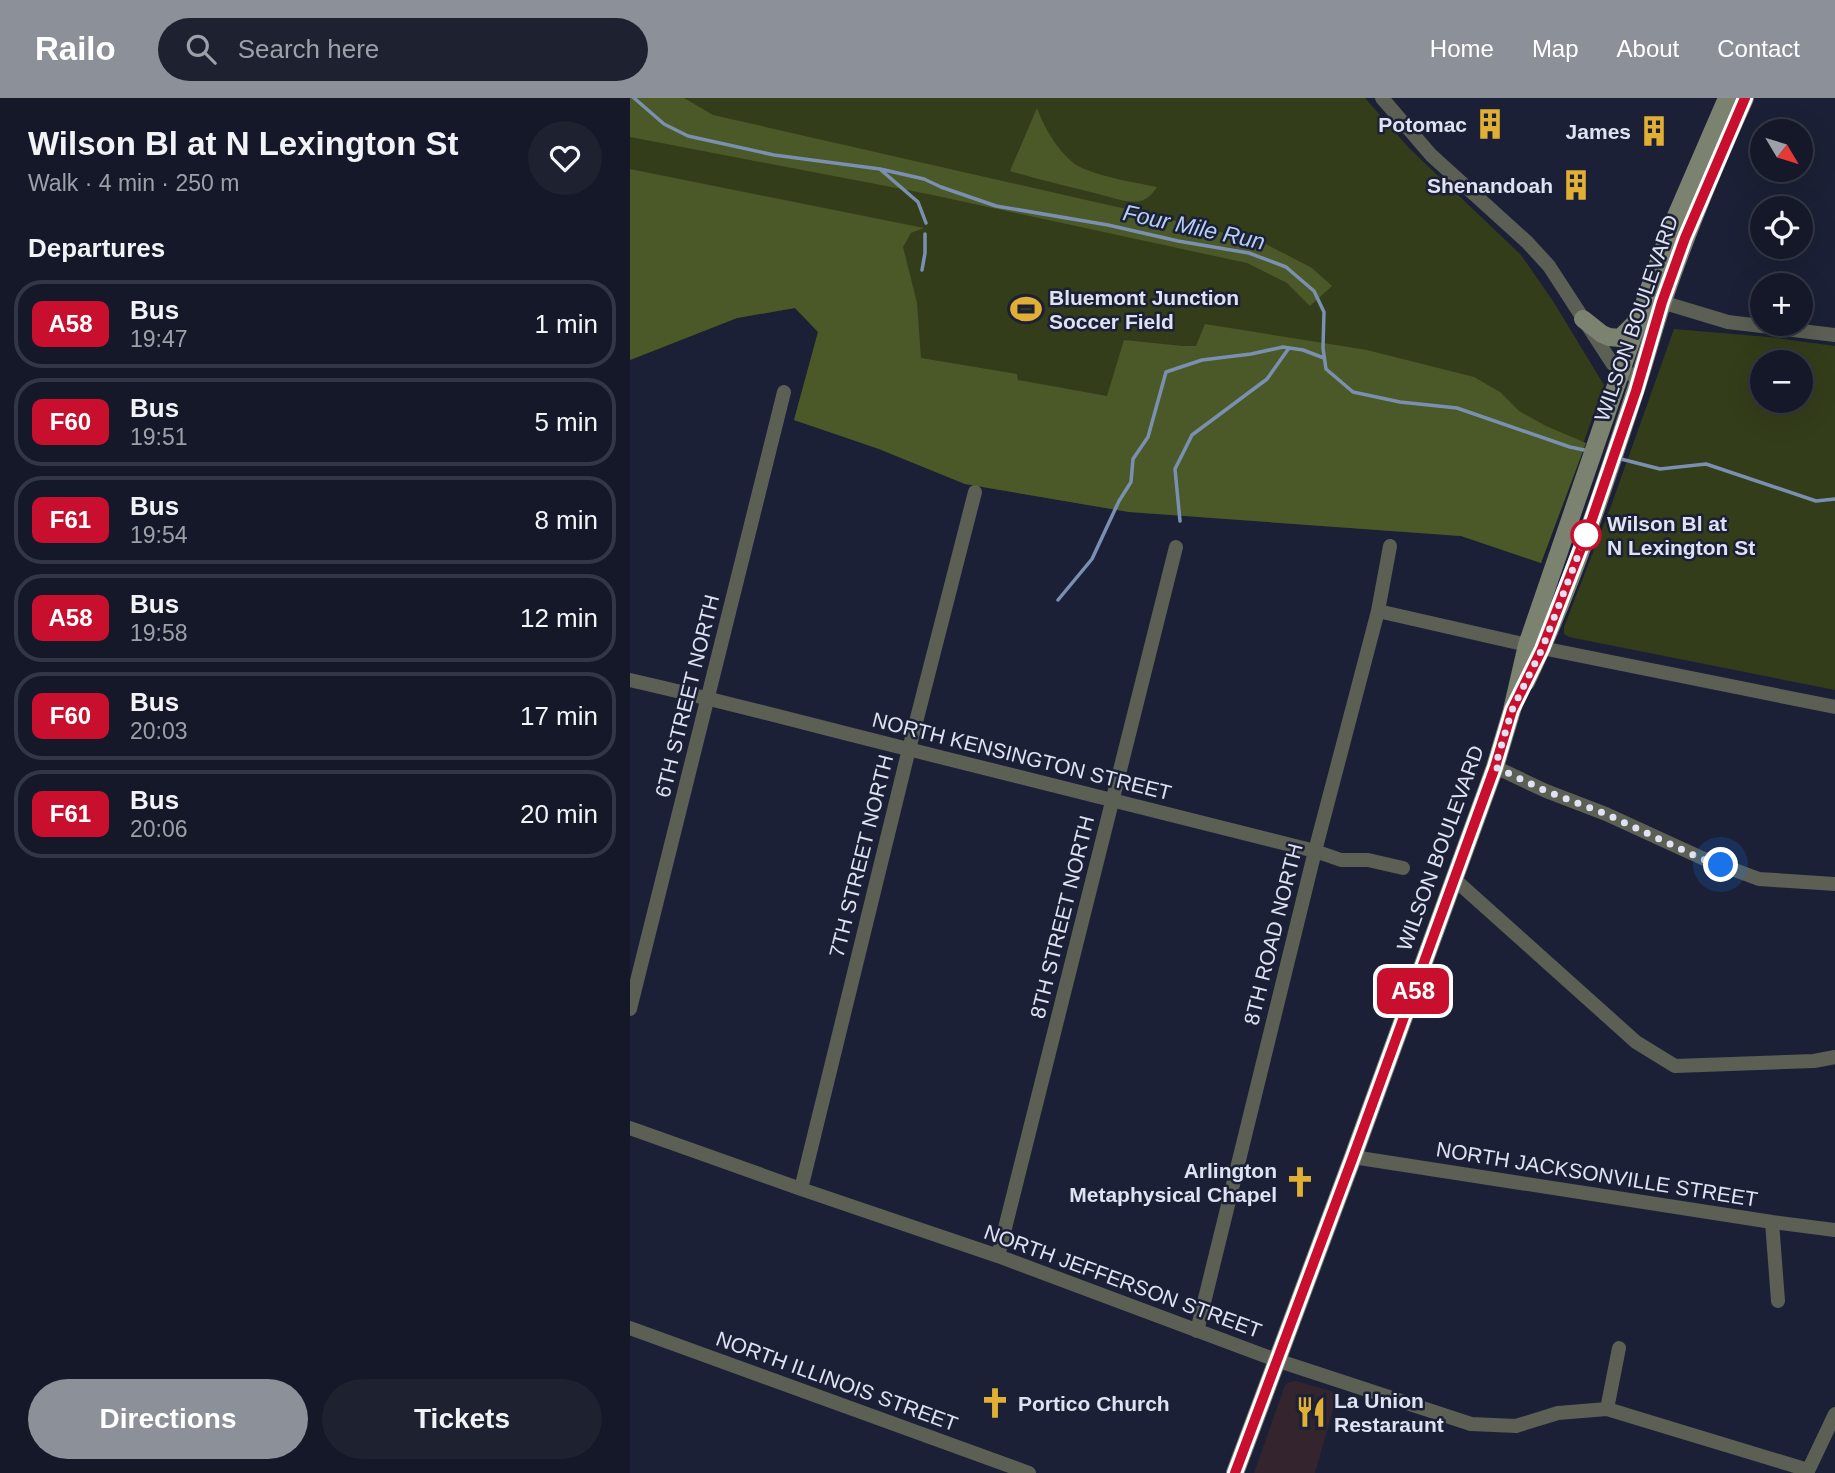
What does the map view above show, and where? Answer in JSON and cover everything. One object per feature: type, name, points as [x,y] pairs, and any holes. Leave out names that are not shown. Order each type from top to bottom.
[{"type":"main road","name":"WILSON BOULEVARD","points":[[1535,647],[1578,558],[1604,484],[1640,377],[1651,304],[1673,223],[1727,98]]},
{"type":"main road","name":"WILSON BOULEVARD","points":[[1235,1473],[1495,767],[1620,371],[1699,204],[1745,98]]},
{"type":"main road","points":[[1583,319],[1602,334],[1620,338],[1651,304]]},
{"type":"street","points":[[1382,98],[1420,143],[1544,260],[1612,363],[1620,371],[1640,377]]},
{"type":"street","points":[[1651,304],[1728,322],[1835,335]]},
{"type":"street","name":"6TH STREET NORTH","points":[[630,1009],[784,393]]},
{"type":"street","name":"7TH STREET NORTH","points":[[801,1189],[975,492]]},
{"type":"street","name":"8TH ROAD NORTH","points":[[1197,1331],[1315,851],[1378,611],[1390,546]]},
{"type":"street","name":"8TH STREET NORTH","points":[[998,1256],[1176,547]]},
{"type":"street","points":[[1378,611],[1535,647],[1835,708]]},
{"type":"street","name":"NORTH KENSINGTON STREET","points":[[630,680],[1315,851],[1341,860],[1367,859],[1403,868]]},
{"type":"street","points":[[1495,767],[1546,791],[1606,814],[1702,859],[1759,879],[1835,884]]},
{"type":"street","points":[[1453,878],[1636,1042],[1675,1066],[1814,1061],[1835,1057]]},
{"type":"street","name":"NORTH JEFFERSON STREET","points":[[630,1128],[998,1256],[1276,1360],[1471,1424],[1516,1426],[1558,1413],[1607,1409],[1808,1471]]},
{"type":"street","name":"NORTH JACKSONVILLE STREET","points":[[1353,1157],[1772,1223],[1835,1230]]},
{"type":"street","points":[[1772,1223],[1778,1301]]},
{"type":"street","name":"NORTH ILLINOIS STREET","points":[[630,1328],[1029,1473]]},
{"type":"street","points":[[1607,1409],[1619,1349]]},
{"type":"street","points":[[1808,1471],[1835,1415]]},
{"type":"shaded area","points":[[1296,1381],[1338,1393],[1315,1473],[1254,1473],[1285,1385]]},
{"type":"green space","points":[[630,98],[1365,98],[1409,148],[1521,255],[1553,301],[1604,385],[1541,563],[1461,536],[1129,512],[965,484],[879,449],[794,420],[818,332],[795,308],[737,318],[630,360]]},
{"type":"green space","points":[[630,98],[684,98],[713,115],[1264,243],[1312,268],[1332,286],[1310,306],[1287,283],[1247,263],[928,194],[630,137]]},
{"type":"green space","points":[[1037,108],[1055,142],[1075,164],[1100,174],[1157,187],[1150,196],[1136,202],[1010,171]]},
{"type":"green space","points":[[630,169],[924,228],[911,233],[903,247],[917,303],[921,358],[1017,374],[1018,380],[1107,396],[1124,340],[1196,346],[1205,324],[1367,350],[1474,377],[1500,392],[1519,411],[1586,443],[1541,563],[1461,536],[1129,512],[965,484],[879,449],[794,420],[818,332],[795,308],[737,318],[630,360]]},
{"type":"green space","points":[[1674,329],[1835,346],[1835,690],[1569,637],[1564,634],[1564,627],[1611,506]]},
{"type":"waterway","name":"Four Mile Run","points":[[634,98],[664,124],[688,136],[774,155],[880,169],[924,179],[996,206],[1249,253],[1286,267],[1314,291],[1324,312],[1323,348],[1326,369],[1353,392],[1400,402],[1457,408],[1589,451]]},
{"type":"waterway","points":[[881,170],[918,202],[926,223]]},
{"type":"waterway","points":[[922,270],[925,234]]},
{"type":"waterway","points":[[1058,600],[1092,559],[1119,501],[1131,482],[1133,459],[1148,437],[1166,372],[1202,360],[1283,347],[1303,350],[1324,358]]},
{"type":"waterway","points":[[1180,521],[1175,469],[1192,435],[1267,379],[1289,348]]},
{"type":"waterway","name":"Four Mile Run","points":[[1621,459],[1660,469],[1706,464],[1816,501],[1835,499]]},
{"type":"bus line","name":"A58","points":[[1235,1473],[1495,767],[1512,710],[1542,649],[1578,558],[1685,238],[1745,98]]},
{"type":"place","name":"Potomac","points":[[1490,124]]},
{"type":"place","name":"James","points":[[1654,131]]},
{"type":"place","name":"Shenandoah","points":[[1576,185]]},
{"type":"place","name":"Bluemont Junction Soccer Field","points":[[1026,309]]},
{"type":"place","name":"Wilson Bl at N Lexington St","points":[[1586,535]]},
{"type":"place","name":"Arlington Metaphysical Chapel","points":[[1300,1182]]},
{"type":"place","name":"Portico Church","points":[[995,1403]]},
{"type":"place","name":"La Union Restaraunt","points":[[1311,1412]]},
{"type":"route","points":[[1586,535],[1542,649],[1512,710],[1495,767],[1721,865]]}]
